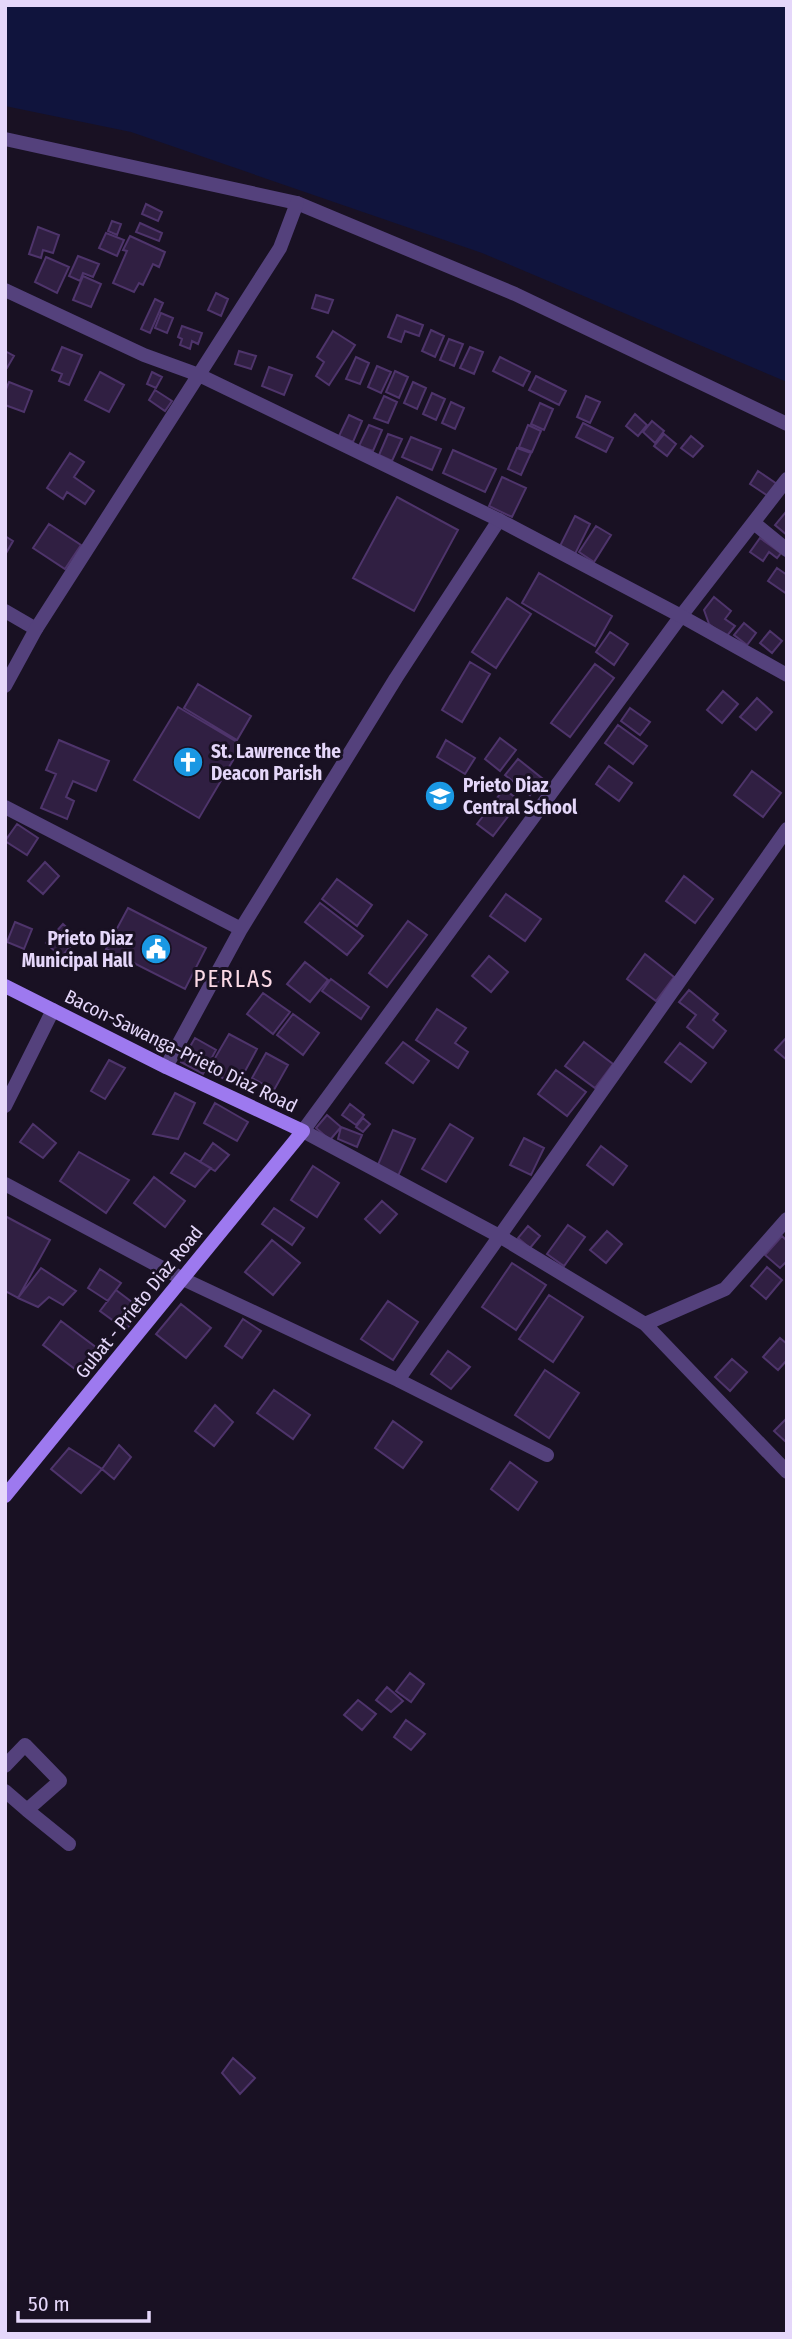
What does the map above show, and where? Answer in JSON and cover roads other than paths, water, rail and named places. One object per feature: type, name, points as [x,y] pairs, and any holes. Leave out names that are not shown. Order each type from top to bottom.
[{"type":"main road","name":"Bacon-Sawanga-Prieto Diaz Road","points":[[5,986],[166,1067],[303,1131]]},
{"type":"main road","name":"Gubat - Prieto Diaz Road","points":[[5,1496],[303,1131]]},
{"type":"street","points":[[5,139],[297,203],[515,294],[787,425]]},
{"type":"street","points":[[5,686],[37,629],[280,248],[297,203]]},
{"type":"street","points":[[5,290],[144,355],[198,375],[499,520],[787,675]]},
{"type":"street","points":[[787,479],[681,616],[303,1131],[501,1237],[645,1324],[787,1472]]},
{"type":"street","points":[[166,1067],[241,929],[396,678],[499,520]]},
{"type":"street","points":[[754,523],[787,550]]},
{"type":"street","points":[[5,611],[37,629]]},
{"type":"street","points":[[5,807],[241,929]]},
{"type":"street","points":[[398,1380],[787,829]]},
{"type":"street","points":[[5,1106],[53,1010]]},
{"type":"street","points":[[5,1184],[183,1279],[398,1380],[547,1455]]},
{"type":"street","points":[[645,1324],[725,1289],[787,1219]]},
{"type":"street","points":[[5,1766],[25,1745],[60,1781],[27,1810]]},
{"type":"street","points":[[5,1791],[69,1844]]},
{"type":"place","name":"St. Lawrence the Deacon Parish","points":[[188,762]]},
{"type":"place","name":"Prieto Diaz Central School","points":[[440,796]]},
{"type":"place","name":"Prieto Diaz Municipal Hall","points":[[156,949]]},
{"type":"district","name":"PERLAS","points":[[234,979]]}]
